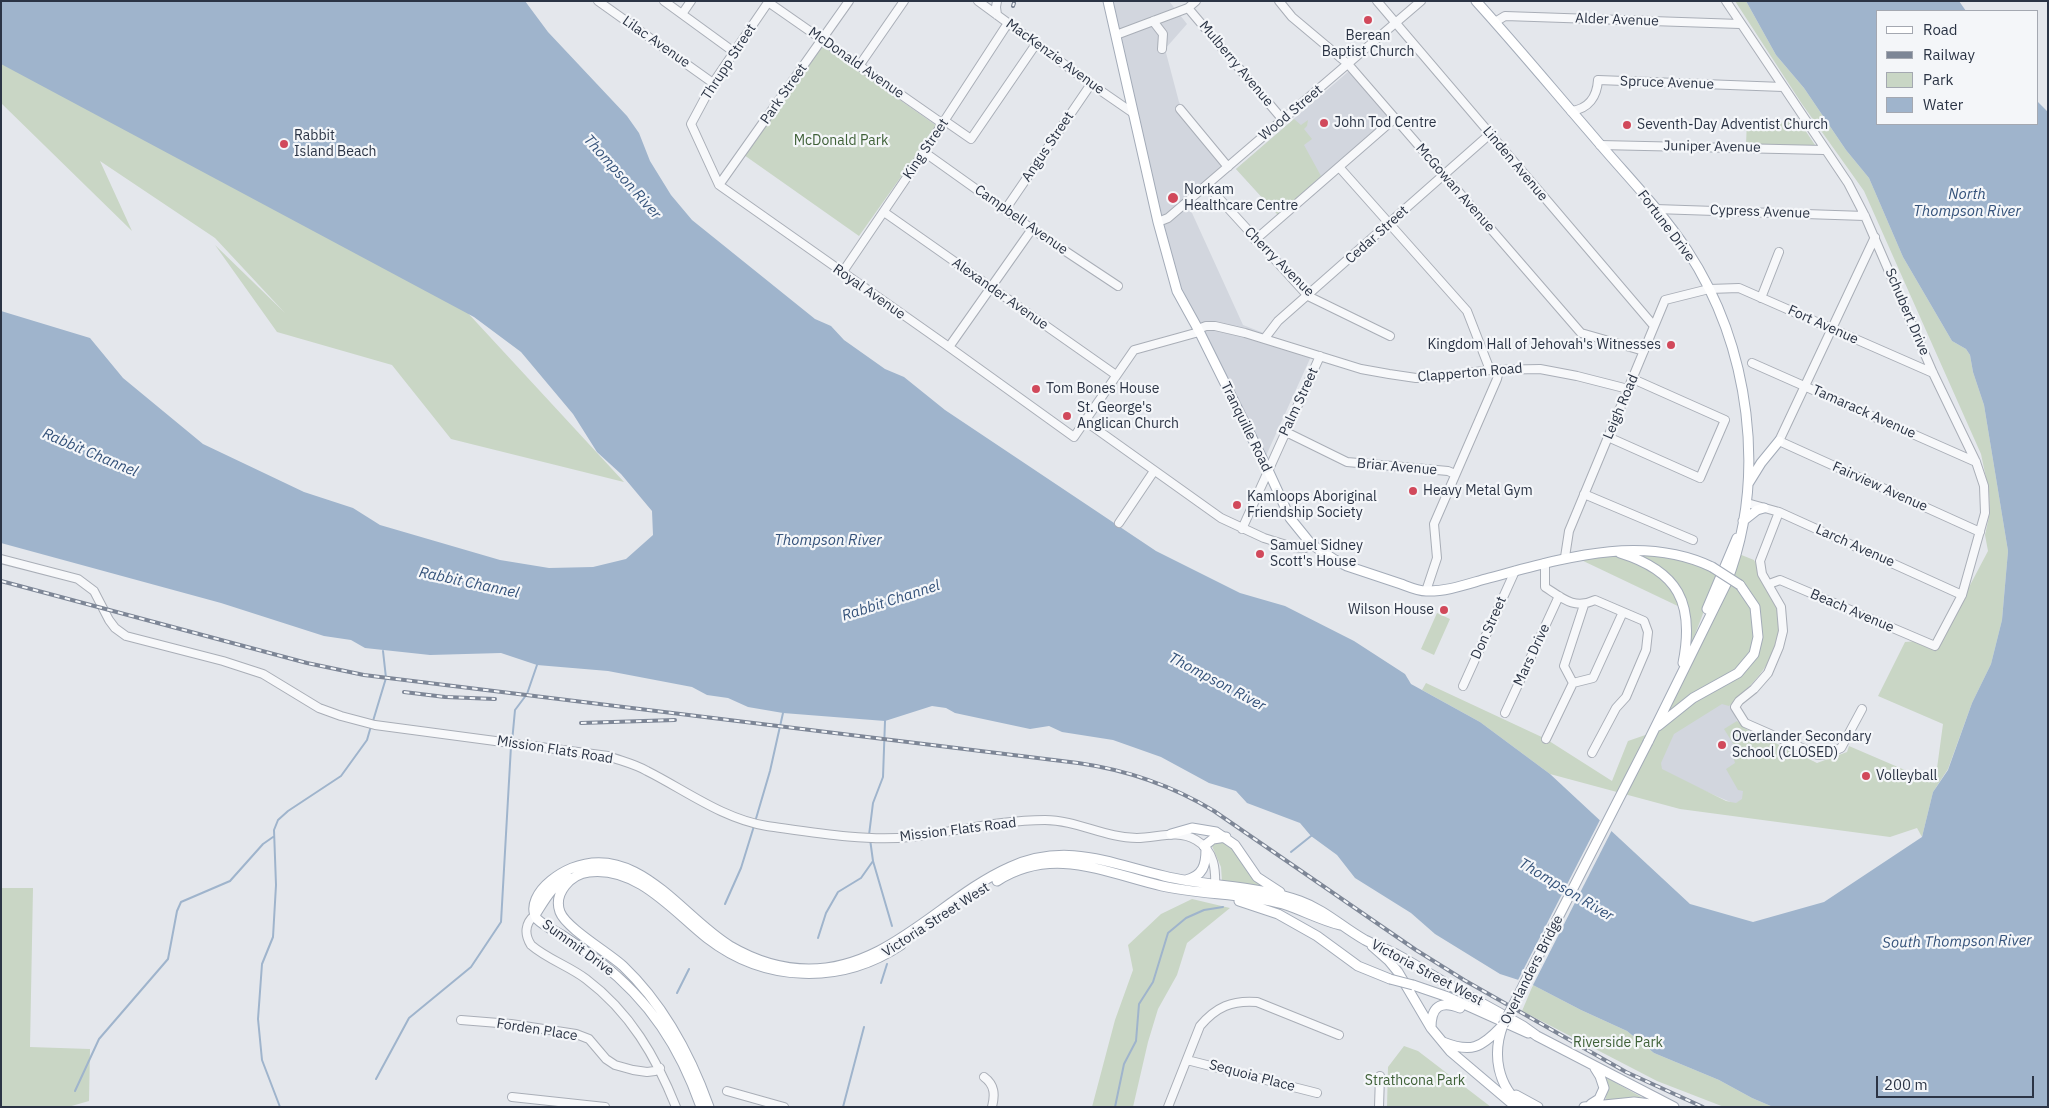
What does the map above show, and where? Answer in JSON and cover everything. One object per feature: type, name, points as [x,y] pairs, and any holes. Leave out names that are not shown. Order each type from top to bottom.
[{"type":"main road","name":"Tranquille Road","points":[[1108,1],[1173,282],[1268,470],[1290,518],[1311,544],[1347,566],[1426,591],[1456,586],[1565,557],[1613,551],[1644,550],[1671,554],[1690,558],[1712,567],[1740,585],[1755,607],[1758,637],[1754,654],[1738,673],[1693,698],[1654,730]]},
{"type":"main road","name":"Fortune Drive","points":[[1476,1],[1655,209],[1686,249],[1710,290],[1720,313],[1738,372],[1748,431],[1747,503],[1741,531],[1733,542],[1690,657],[1648,742]]},
{"type":"main road","points":[[1748,484],[1761,463],[1779,441]]},
{"type":"main road","points":[[1743,521],[1757,510],[1764,508]]},
{"type":"main road","points":[[1613,551],[1638,559],[1657,569],[1672,583],[1682,599],[1686,614],[1687,645],[1680,678]]},
{"type":"main road","name":"Overlanders Bridge","points":[[1510,1091],[1501,1078],[1498,1067],[1498,1042],[1503,1025],[1648,742]]},
{"type":"main road","points":[[1171,834],[1181,830],[1199,828],[1216,832],[1240,850],[1257,876],[1264,883],[1289,897]]},
{"type":"main road","points":[[1184,880],[1194,878],[1201,873],[1206,860],[1205,848],[1213,839],[1226,838]]},
{"type":"main road","name":"Victoria Street West","points":[[535,915],[536,900],[544,888],[556,877],[582,865],[610,864],[629,869],[650,880],[712,934],[743,953],[771,964],[815,969],[856,960],[880,950],[999,872],[1035,858],[1061,855],[1087,856],[1184,880],[1260,890],[1289,897],[1320,909],[1342,926],[1364,939],[1399,956],[1523,1026],[1537,1036],[1673,1106]]},
{"type":"main road","name":"Victoria Street West","points":[[535,915],[547,895],[558,884],[584,873],[601,871],[626,877],[655,894],[709,939],[733,955],[784,973],[834,973],[859,966],[882,956],[1013,872],[1035,866],[1060,863],[1086,865],[1161,886],[1283,904],[1342,926]]},
{"type":"main road","points":[[576,876],[564,887],[561,893],[559,899],[560,912],[565,920],[591,942]]},
{"type":"main road","points":[[1215,894],[1278,914],[1317,936],[1358,966],[1390,979],[1448,997],[1516,1029],[1537,1036]]},
{"type":"main road","points":[[535,915],[591,942]]},
{"type":"main road","name":"Summit Drive","points":[[535,915],[546,926],[580,947],[616,975],[651,1011],[678,1051],[688,1071],[701,1107]]},
{"type":"main road","points":[[528,930],[539,924],[546,926]]},
{"type":"main road","name":"Victoria Street West","points":[[1364,939],[1389,961],[1398,972],[1431,1028],[1450,1052],[1516,1107]]},
{"type":"main road","name":"Summit Drive","points":[[591,942],[623,966],[657,1005],[684,1048],[709,1107]]},
{"type":"main road","points":[[1431,1028],[1432,1013],[1445,1004],[1489,1016]]},
{"type":"main road","points":[[1443,1042],[1470,1049],[1484,1043],[1503,1025]]},
{"type":"main road","points":[[1586,1106],[1599,1099],[1604,1088],[1594,1066]]},
{"type":"main road","points":[[1510,1091],[1515,1100],[1523,1107]]},
{"type":"main road","points":[[1510,1091],[1529,1107]]},
{"type":"main road","points":[[1510,1091],[1538,1107]]},
{"type":"main road","points":[[1586,1106],[1634,1102],[1673,1106]]},
{"type":"street","name":"Lilac Avenue","points":[[598,1],[713,83]]},
{"type":"street","points":[[664,1],[734,52]]},
{"type":"street","points":[[682,14],[691,1]]},
{"type":"street","name":"Park Street","points":[[719,186],[849,1]]},
{"type":"street","points":[[859,66],[904,1]]},
{"type":"street","name":"MacKenzie Avenue","points":[[978,1],[1133,113]]},
{"type":"street","points":[[997,1],[997,15]]},
{"type":"street","points":[[1116,35],[1188,8],[1196,1]]},
{"type":"street","name":"McGowan Avenue","points":[[1279,1],[1292,18],[1348,64],[1581,333],[1644,351]]},
{"type":"street","name":"Linden Avenue","points":[[1377,1],[1654,326]]},
{"type":"street","name":"Wood Street","points":[[1158,222],[1168,218],[1421,1]]},
{"type":"street","name":"Schubert Drive","points":[[1726,1],[1824,150],[1848,183],[1875,237],[1933,373],[1976,462],[1984,486],[1984,513],[1962,595],[1935,646]]},
{"type":"street","name":"Thrupp Street","points":[[690,124],[713,83],[768,2]]},
{"type":"street","name":"McDonald Avenue","points":[[768,2],[859,66],[971,139],[1036,44]]},
{"type":"street","name":"Mulberry Avenue","points":[[1188,8],[1283,120]]},
{"type":"street","name":"Alder Avenue","points":[[1495,22],[1505,16],[1740,24]]},
{"type":"street","points":[[1152,21],[1163,34],[1162,49]]},
{"type":"street","name":"King Street","points":[[842,273],[944,123],[1008,23]]},
{"type":"street","name":"Spruce Avenue","points":[[1571,112],[1591,103],[1597,94],[1598,80],[1783,88]]},
{"type":"street","name":"Angus Street","points":[[1006,210],[1091,84]]},
{"type":"street","points":[[1180,109],[1228,166]]},
{"type":"street","points":[[1255,240],[1394,119]]},
{"type":"street","name":"Royal Avenue","points":[[690,124],[719,186],[1074,437]]},
{"type":"street","name":"Cedar Street","points":[[1266,338],[1278,321],[1490,134]]},
{"type":"street","name":"Juniper Avenue","points":[[1600,145],[1824,150]]},
{"type":"street","name":"Campbell Avenue","points":[[924,152],[1032,229],[1118,286]]},
{"type":"street","points":[[1339,167],[1467,311],[1497,379],[1434,524],[1437,558],[1426,591]]},
{"type":"street","name":"Cherry Avenue","points":[[1207,185],[1255,240],[1308,296],[1390,336]]},
{"type":"street","name":"Cypress Avenue","points":[[1655,209],[1865,216]]},
{"type":"street","name":"Alexander Avenue","points":[[884,212],[1116,376]]},
{"type":"street","points":[[949,347],[1032,229]]},
{"type":"street","points":[[1779,441],[1875,237]]},
{"type":"street","points":[[1761,298],[1779,252]]},
{"type":"street","name":"Fort Avenue","points":[[1710,290],[1739,288],[1933,373]]},
{"type":"street","name":"Leigh Road","points":[[1565,557],[1569,531],[1665,300],[1710,290]]},
{"type":"street","name":"Clapperton Road","points":[[1074,437],[1134,350],[1199,331],[1206,326],[1215,326],[1266,338],[1361,369],[1416,378],[1442,377],[1494,370],[1540,368],[1628,390]]},
{"type":"street","name":"Palm Street","points":[[1242,529],[1320,356]]},
{"type":"street","name":"Tamarack Avenue","points":[[1752,363],[1976,462]]},
{"type":"street","points":[[1608,437],[1700,478],[1725,420],[1633,378]]},
{"type":"street","points":[[1086,421],[1221,518],[1242,529],[1293,547],[1305,548],[1311,544]]},
{"type":"street","name":"Briar Avenue","points":[[1286,432],[1347,462],[1448,471],[1455,474]]},
{"type":"street","name":"Fairview Avenue","points":[[1779,441],[1980,532]]},
{"type":"street","points":[[1119,523],[1154,471]]},
{"type":"street","points":[[1584,494],[1693,540]]},
{"type":"street","name":"Larch Avenue","points":[[1747,503],[1779,512],[1962,595]]},
{"type":"street","points":[[1779,512],[1760,561],[1762,574],[1781,607],[1783,631],[1779,647],[1768,673],[1754,690],[1739,701],[1735,707],[1740,718],[1745,723],[1818,755],[1827,754],[1842,748],[1862,710]]},
{"type":"street","name":"Mission Flats Road","points":[[1,559],[78,579],[94,590],[112,624],[126,636],[223,661],[263,674],[319,708],[341,716],[375,724],[608,756],[645,769],[728,815],[764,826],[865,838],[908,838],[1002,823],[1046,820],[1070,823],[1116,836],[1137,838],[1171,834],[1188,836],[1205,848]]},
{"type":"street","points":[[1545,563],[1545,587],[1574,604],[1584,605],[1595,600],[1644,621],[1648,632],[1646,650],[1626,697],[1616,708],[1592,753]]},
{"type":"street","name":"Don Street","points":[[1463,686],[1514,571]]},
{"type":"street","name":"Beach Avenue","points":[[1769,584],[1780,580],[1935,646]]},
{"type":"street","name":"Mars Drive","points":[[1505,713],[1559,596]]},
{"type":"street","points":[[1573,683],[1564,666],[1584,605]]},
{"type":"street","points":[[1573,683],[1593,678],[1623,612]]},
{"type":"street","points":[[1546,739],[1573,683]]},
{"type":"street","points":[[1205,848],[1216,869],[1215,894]]},
{"type":"street","points":[[535,915],[528,930],[527,939],[536,949],[585,978],[615,1003],[644,1040],[660,1068],[676,1107]]},
{"type":"street","points":[[1168,1107],[1200,1026],[1208,1016],[1230,1003],[1257,1002],[1340,1035]]},
{"type":"street","name":"Forden Place","points":[[461,1020],[511,1024],[576,1034],[589,1039],[606,1059],[615,1065],[647,1072],[660,1068]]},
{"type":"street","name":"Sequoia Place","points":[[1187,1060],[1316,1094]]},
{"type":"street","points":[[1379,1107],[1380,1076]]},
{"type":"street","points":[[984,1077],[989,1080],[994,1089],[992,1107]]},
{"type":"street","points":[[727,1091],[784,1107]]},
{"type":"street","points":[[512,1097],[604,1107]]},
{"type":"shaded area","points":[[1108,1],[1169,1],[1187,24],[1165,49],[1179,102],[1228,167],[1187,202],[1243,325],[1313,352],[1265,458],[1182,301]]},
{"type":"shaded area","points":[[1349,71],[1389,117],[1278,215],[1236,169]]},
{"type":"shaded area","name":"Overlander Secondary School (CLOSED)","points":[[1730,698],[1737,721],[1746,729],[1814,762],[1735,804],[1656,770],[1671,728]]},
{"type":"green space","points":[[1735,1],[1746,1],[1776,55],[1804,88],[1846,150],[1869,178],[1903,257],[1952,341],[1966,349],[1970,355],[1973,372],[1984,405],[2008,551],[2002,620],[1991,664],[1972,703],[1948,769],[1933,792],[1922,837],[1917,828],[1890,837],[1680,809],[1550,774],[1480,722],[1422,690],[1426,683],[1546,739],[1612,781],[1628,741],[1657,731],[1755,655],[1756,606],[1733,576],[1739,554],[1754,560],[1775,604],[1779,625],[1778,639],[1774,652],[1759,675],[1729,706],[1722,704],[1674,734],[1661,763],[1662,769],[1726,801],[1736,803],[1742,799],[1743,791],[1738,790],[1726,769],[1735,763],[1733,756],[1739,753],[1724,729],[1737,721],[1746,729],[1817,763],[1847,752],[1849,746],[1935,783],[1943,724],[1878,696],[1905,642],[1918,641],[1937,648],[1988,551],[1985,535],[1990,512],[1989,492],[1981,454],[1864,191],[1802,104]]},
{"type":"green space","name":"McDonald Park","points":[[823,46],[937,126],[859,236],[744,155]]},
{"type":"green space","points":[[1,51],[405,245],[624,482],[451,439],[392,365],[277,332],[215,245],[285,313],[215,238],[100,161],[132,231],[1,103]]},
{"type":"green space","points":[[1294,119],[1301,125],[1308,120],[1307,126],[1304,129],[1312,139],[1304,145],[1321,176],[1278,215],[1236,169]]},
{"type":"green space","points":[[1747,120],[1799,121],[1815,145],[1746,145]]},
{"type":"green space","points":[[1630,553],[1675,558],[1718,574],[1688,653],[1684,598]]},
{"type":"green space","points":[[1614,554],[1632,559],[1666,580],[1682,608],[1577,558]]},
{"type":"green space","points":[[1731,582],[1748,599],[1755,616],[1755,638],[1752,653],[1736,672],[1663,718]]},
{"type":"green space","points":[[1437,613],[1450,619],[1434,655],[1421,649]]},
{"type":"green space","points":[[1219,840],[1234,847],[1255,879],[1264,887],[1222,881],[1221,867],[1212,846]]},
{"type":"green space","points":[[1,888],[33,888],[30,1047],[90,1049],[89,1101],[68,1107],[1,1107]]},
{"type":"green space","points":[[1192,899],[1230,908],[1187,943],[1177,975],[1158,1009],[1148,1042],[1133,1107],[1092,1107],[1115,1020],[1133,970],[1128,945],[1161,914]]},
{"type":"green space","name":"Riverside Park","points":[[1533,985],[1627,1031],[1654,1053],[1719,1080],[1773,1107],[1724,1107],[1657,1081],[1522,1011]]},
{"type":"green space","name":"Strathcona Park","points":[[1404,1046],[1418,1051],[1491,1107],[1387,1107],[1388,1067]]},
{"type":"green space","points":[[1606,1078],[1645,1099],[1605,1102],[1608,1086]]},
{"type":"water","name":"Thompson River","points":[[1,1],[525,1],[548,32],[627,116],[639,133],[650,161],[671,195],[692,220],[815,319],[831,326],[844,340],[885,369],[904,377],[945,410],[1156,551],[1240,593],[1285,606],[1354,641],[1405,674],[1411,684],[1480,722],[1550,774],[1690,904],[1753,922],[1824,902],[1922,837],[1933,792],[1948,770],[1972,703],[1991,664],[2002,620],[2008,551],[1984,405],[1973,372],[1970,355],[1966,349],[1952,341],[1903,257],[1869,178],[1846,150],[1804,88],[1776,55],[1746,1],[1959,1],[1965,10],[1876,10],[1876,125],[2039,125],[2039,103],[2048,112],[2048,1107],[1773,1107],[1719,1080],[1654,1053],[1627,1031],[1531,984],[1500,974],[1435,934],[1411,913],[1355,878],[1337,855],[1311,836],[1300,823],[1247,803],[1236,791],[1209,783],[1161,757],[1113,740],[1062,732],[1049,726],[1030,729],[955,713],[946,708],[932,706],[885,721],[783,713],[748,707],[728,698],[707,695],[692,687],[608,671],[537,665],[501,653],[430,655],[365,648],[351,640],[324,636],[221,603],[1,543],[1,311],[90,338],[123,378],[203,444],[304,492],[353,508],[380,525],[500,560],[549,568],[593,567],[626,559],[653,535],[652,511],[621,474],[597,452],[573,414],[521,352],[474,317],[1,64]]},
{"type":"pier","points":[[1601,818],[1613,828],[1532,987],[1517,982]]},
{"type":"waterway","points":[[373,721],[386,678],[383,651]]},
{"type":"waterway","points":[[512,742],[515,710],[527,694],[537,665]]},
{"type":"waterway","points":[[755,822],[770,771],[783,713]]},
{"type":"waterway","points":[[869,835],[873,803],[883,777],[885,721]]},
{"type":"waterway","points":[[280,1107],[262,1060],[258,1019],[262,964],[273,937],[276,885],[274,830],[278,820],[288,811],[341,776],[367,740],[371,726]]},
{"type":"waterway","points":[[376,1079],[409,1018],[471,967],[501,922],[511,746]]},
{"type":"waterway","points":[[725,904],[741,868],[754,826]]},
{"type":"waterway","points":[[1291,852],[1311,836]]},
{"type":"waterway","points":[[75,1091],[99,1039],[168,959],[177,911],[181,902],[230,881],[263,844],[273,837]]},
{"type":"waterway","points":[[870,839],[873,861],[892,926]]},
{"type":"waterway","points":[[818,938],[826,913],[838,892],[861,878],[873,861]]},
{"type":"waterway","points":[[1115,1107],[1124,1064],[1136,1041],[1139,1004],[1153,982],[1168,933],[1186,918],[1204,910],[1223,907]]},
{"type":"waterway","points":[[881,983],[887,964]]},
{"type":"waterway","points":[[677,993],[689,969]]},
{"type":"waterway","points":[[843,1107],[864,1027]]},
{"type":"railway","points":[[1,581],[307,663],[364,675],[1078,763],[1131,774],[1165,786],[1214,811],[1416,950],[1464,980],[1626,1072],[1703,1107]]},
{"type":"railway","points":[[404,692],[445,697],[495,699]]},
{"type":"railway","points":[[581,723],[675,720]]},
{"type":"place","name":"Berean Baptist Church","points":[[1368,20]]},
{"type":"place","name":"John Tod Centre","points":[[1324,123]]},
{"type":"place","name":"Seventh-Day Adventist Church","points":[[1627,125]]},
{"type":"place","name":"Rabbit Island Beach","points":[[284,144]]},
{"type":"place","name":"Norkam Healthcare Centre","points":[[1173,198]]},
{"type":"place","name":"Kingdom Hall of Jehovah's Witnesses","points":[[1671,345]]},
{"type":"place","name":"Tom Bones House","points":[[1036,389]]},
{"type":"place","name":"St. George's Anglican Church","points":[[1067,416]]},
{"type":"place","name":"Heavy Metal Gym","points":[[1413,491]]},
{"type":"place","name":"Kamloops Aboriginal Friendship Society","points":[[1237,505]]},
{"type":"place","name":"Samuel Sidney Scott's House","points":[[1260,554]]},
{"type":"place","name":"Wilson House","points":[[1444,610]]},
{"type":"place","name":"Overlander Secondary School (CLOSED)","points":[[1722,745]]},
{"type":"place","name":"Volleyball","points":[[1866,776]]},
{"type":"water label","name":"North Thompson River","points":[[1967,204]]},
{"type":"water label","name":"Rabbit Channel","points":[[90,453]]},
{"type":"water label","name":"Rabbit Channel","points":[[469,583]]},
{"type":"water label","name":"Rabbit Channel","points":[[891,601]]},
{"type":"water label","name":"South Thompson River","points":[[1957,942]]}]
